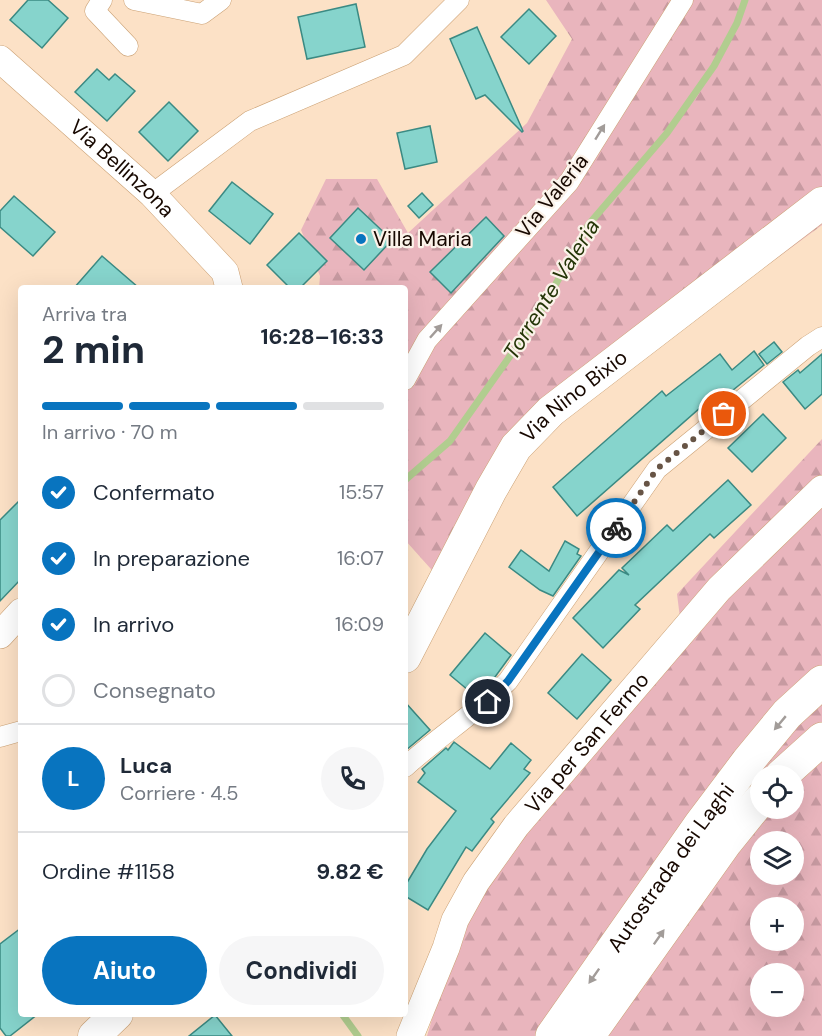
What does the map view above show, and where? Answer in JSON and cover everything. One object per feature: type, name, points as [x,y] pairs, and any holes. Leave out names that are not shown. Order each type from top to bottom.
[{"type":"highway","name":"Autostrada dei Laghi","points":[[588,1036],[713,833],[749,760],[787,714],[822,682]]},
{"type":"highway","points":[[793,765],[822,739]]},
{"type":"highway","name":"Autostrada dei Laghi","points":[[552,1036],[713,833],[750,807]]},
{"type":"main road","name":"Via Bellinzona","points":[[0,59],[152,194],[225,272],[228,285]]},
{"type":"main road","name":"Via Nino Bixio","points":[[408,651],[486,499],[516,447],[567,398],[822,203]]},
{"type":"main road","name":"Via per San Fermo","points":[[410,1036],[455,920],[476,882],[516,826],[719,589],[822,489]]},
{"type":"main road","points":[[0,635],[18,615]]},
{"type":"main road","points":[[93,1036],[114,1017]]},
{"type":"street","points":[[102,0],[95,11],[128,46]]},
{"type":"street","points":[[134,0],[202,14],[221,0]]},
{"type":"street","points":[[152,194],[250,121],[404,55],[459,0]]},
{"type":"street","name":"Via Valeria","points":[[408,375],[427,340],[568,182],[683,0]]},
{"type":"street","points":[[408,764],[488,702],[508,681],[657,469],[822,337]]},
{"type":"street","points":[[0,737],[18,732]]},
{"type":"green space","points":[[546,0],[822,0],[822,225],[595,392],[520,463],[447,587],[408,543],[408,285],[319,285],[320,276],[301,230],[326,179],[377,179],[408,233],[527,123],[572,39]]},
{"type":"green space","points":[[822,439],[822,1036],[427,1036],[441,989],[487,873],[683,642],[677,594]]},
{"type":"building","points":[[28,0],[48,0],[68,18],[42,48],[10,20]]},
{"type":"building","points":[[356,4],[365,47],[307,59],[298,17]]},
{"type":"building","points":[[529,9],[556,36],[529,64],[501,37]]},
{"type":"building","points":[[477,27],[522,132],[485,95],[476,99],[450,39]]},
{"type":"building","points":[[97,69],[109,80],[115,74],[135,91],[107,121],[75,92]]},
{"type":"building","points":[[169,102],[198,131],[168,161],[139,132]]},
{"type":"building","points":[[430,126],[437,162],[405,169],[397,133]]},
{"type":"building","points":[[232,182],[273,214],[250,244],[209,211]]},
{"type":"building","points":[[422,193],[433,205],[419,218],[408,206]]},
{"type":"building","points":[[14,196],[55,232],[33,256],[0,227],[0,211]]},
{"type":"building","name":"Villa Maria","points":[[358,208],[392,240],[364,270],[330,238]]},
{"type":"building","points":[[486,217],[504,236],[451,293],[430,272]]},
{"type":"building","points":[[299,233],[327,261],[303,285],[287,285],[267,265]]},
{"type":"building","points":[[102,256],[136,285],[77,285]]},
{"type":"building","points":[[774,342],[782,352],[767,364],[759,354]]},
{"type":"building","points":[[754,351],[764,365],[712,407],[708,401],[577,516],[553,487],[662,391],[666,396],[720,354],[732,370]]},
{"type":"building","points":[[822,354],[822,394],[805,409],[783,382],[798,370],[800,373]]},
{"type":"building","points":[[763,414],[786,438],[752,472],[728,448]]},
{"type":"building","points":[[728,480],[751,505],[714,538],[710,534],[635,605],[640,609],[603,648],[573,618],[619,570],[629,575],[622,568],[667,525],[673,531]]},
{"type":"building","points":[[18,502],[18,582],[0,601],[0,520]]},
{"type":"building","points":[[565,541],[579,549],[577,554],[581,556],[553,596],[540,590],[509,567],[521,550],[549,571]]},
{"type":"building","points":[[485,633],[511,655],[495,677],[474,695],[450,675]]},
{"type":"building","points":[[582,654],[611,680],[577,719],[548,693]]},
{"type":"building","points":[[408,705],[430,730],[408,748]]},
{"type":"building","points":[[454,742],[490,769],[511,743],[531,760],[524,769],[530,773],[491,819],[494,822],[472,851],[466,847],[428,910],[408,898],[408,881],[427,849],[456,811],[418,782],[425,773],[422,769],[446,748],[448,750]]},
{"type":"building","points":[[18,930],[18,1017],[34,1017],[10,1036],[6,1036],[0,1028],[0,944]]},
{"type":"building","points":[[213,1017],[217,1017],[232,1036],[189,1036]]},
{"type":"waterway","name":"Torrente Valeria","points":[[408,477],[450,441],[537,318],[589,224],[667,133],[714,66],[737,23],[745,0]]},
{"type":"waterway","points":[[344,1017],[358,1036]]},
{"type":"way so far","points":[[616,528],[657,469],[724,414]]},
{"type":"place","name":"Villa Maria","points":[[361,239]]},
{"type":"route","points":[[488,702],[508,681],[616,528]]}]
